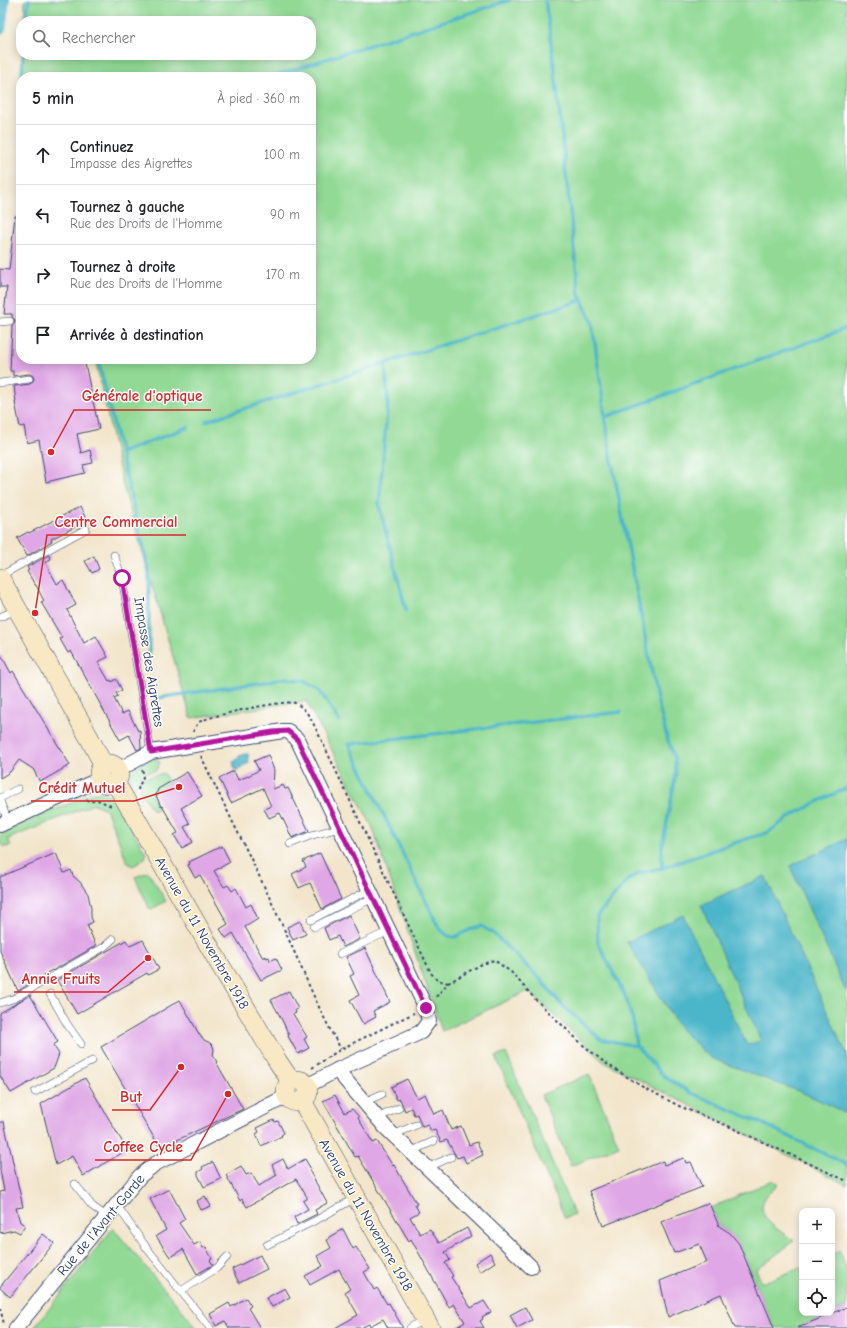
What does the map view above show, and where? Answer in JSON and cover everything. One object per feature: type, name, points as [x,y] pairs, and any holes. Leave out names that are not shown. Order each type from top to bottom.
[{"type":"main road","name":"Avenue du 11 Novembre 1918","points":[[0,577],[90,739],[219,963],[278,1062],[298,1089],[422,1325]]},
{"type":"street","points":[[4,823],[110,774],[151,752],[273,732],[288,731],[297,739],[426,1008]]},
{"type":"street","name":"Rue de l'Avant-Garde","points":[[16,1328],[116,1204],[140,1176],[155,1164],[298,1089],[421,1032],[429,1021],[426,1008]]},
{"type":"street","points":[[337,1070],[393,1135],[531,1267]]},
{"type":"lane","points":[[0,322],[10,321]]},
{"type":"lane","points":[[0,383],[29,379]]},
{"type":"lane","points":[[0,577],[86,529]]},
{"type":"lane","name":"Impasse des Aigrettes","points":[[114,555],[122,578],[151,752]]},
{"type":"lane","points":[[0,617],[18,609]]},
{"type":"lane","points":[[0,798],[18,789]]},
{"type":"lane","points":[[0,801],[4,823]]},
{"type":"lane","points":[[290,844],[312,835],[340,828]]},
{"type":"lane","points":[[312,923],[371,894]]},
{"type":"lane","points":[[340,954],[389,931]]},
{"type":"lane","points":[[0,1003],[15,998],[104,947],[113,939]]},
{"type":"lane","points":[[50,994],[67,1024],[81,1044]]},
{"type":"lane","points":[[35,1092],[92,1060]]},
{"type":"lane","points":[[364,1102],[382,1094]]},
{"type":"lane","points":[[378,1118],[399,1108]]},
{"type":"lane","points":[[393,1135],[416,1125]]},
{"type":"lane","points":[[410,1152],[434,1141]]},
{"type":"lane","points":[[427,1168],[451,1157]]},
{"type":"lane","points":[[75,1184],[92,1206],[106,1216]]},
{"type":"lane","points":[[267,1245],[356,1198]]},
{"type":"lane","points":[[116,1204],[146,1247],[210,1328]]},
{"type":"lane","points":[[181,1291],[217,1268],[227,1257]]},
{"type":"path","points":[[196,744],[277,913],[312,994],[341,1049]]},
{"type":"path","points":[[137,759],[144,773],[137,789],[139,793]]},
{"type":"path","points":[[81,787],[89,802],[98,800],[112,806]]},
{"type":"path","points":[[448,983],[480,965],[494,960],[511,972],[536,1000],[583,1045],[604,1062],[641,1086],[679,1106],[734,1129],[847,1181]]},
{"type":"path","points":[[298,1089],[313,1067],[341,1049],[426,1008]]},
{"type":"path","points":[[0,1308],[4,1324],[7,1328]]},
{"type":"green space","points":[[25,0],[847,0],[847,1185],[604,1062],[528,991],[442,1031],[372,826],[306,701],[191,718],[123,486],[96,364],[316,364],[316,72],[22,72],[22,60],[316,60],[316,16],[24,16]]},
{"type":"green space","points":[[154,758],[160,762],[156,771],[149,772],[141,776],[132,792],[130,785],[131,771]]},
{"type":"green space","points":[[164,773],[169,783],[151,794],[158,808],[153,811],[139,789],[144,778]]},
{"type":"green space","points":[[102,792],[111,797],[117,804],[146,853],[145,858],[137,864],[132,866],[127,862],[106,809],[94,804],[8,839],[11,846],[5,847],[0,843],[0,836],[2,833],[91,794]]},
{"type":"green space","points":[[148,872],[166,901],[150,910],[135,877]]},
{"type":"green space","points":[[506,1053],[574,1214],[565,1218],[496,1057]]},
{"type":"green space","points":[[589,1074],[619,1146],[571,1166],[541,1095]]},
{"type":"green space","points":[[773,1180],[778,1185],[764,1199],[762,1208],[764,1214],[772,1225],[794,1241],[756,1270],[762,1283],[799,1268],[799,1316],[826,1316],[797,1328],[774,1328],[739,1244],[730,1233],[719,1226],[711,1208]]},
{"type":"green space","points":[[113,1228],[197,1328],[34,1328]]},
{"type":"green space","points":[[840,1251],[847,1270],[847,1307],[835,1312],[835,1254]]},
{"type":"water","points":[[248,754],[249,763],[236,771],[233,762],[238,759],[239,756]]},
{"type":"water","points":[[847,839],[847,994],[790,866]]},
{"type":"water","points":[[765,876],[847,1055],[847,1114],[808,1095],[711,1058],[680,1029],[627,942],[683,915],[747,1045],[761,1041],[701,905]]},
{"type":"building","points":[[15,216],[16,364],[85,364],[99,429],[77,434],[81,453],[90,450],[93,463],[83,465],[85,473],[46,482],[39,440],[27,443],[24,426],[20,427],[15,402],[14,386],[30,384],[34,379],[33,376],[29,374],[13,376],[13,371],[10,371],[12,325],[15,320],[12,317],[12,314],[4,314],[7,287],[0,287],[0,269],[9,270]]},
{"type":"building","points":[[80,507],[87,521],[51,539],[52,541],[27,556],[17,538]]},
{"type":"building","points":[[49,555],[51,559],[45,562],[57,584],[63,580],[76,605],[67,610],[84,643],[96,636],[108,657],[98,662],[109,681],[111,680],[112,682],[116,679],[122,690],[116,693],[118,696],[114,698],[122,714],[128,711],[138,731],[140,730],[141,748],[137,750],[129,735],[120,740],[71,651],[68,653],[60,639],[62,638],[41,602],[44,601],[27,571],[29,570],[27,567]]},
{"type":"building","points":[[94,556],[99,569],[92,573],[85,561]]},
{"type":"building","points":[[0,653],[11,673],[13,671],[70,765],[40,782],[33,769],[19,760],[10,772],[0,778]]},
{"type":"building","points":[[268,755],[274,770],[273,789],[283,785],[285,789],[288,788],[309,831],[292,838],[280,813],[269,818],[264,809],[271,806],[263,788],[231,803],[219,778],[234,771],[238,780],[248,776],[259,770],[254,761]]},
{"type":"building","points":[[187,772],[202,796],[181,808],[190,824],[184,827],[193,842],[182,848],[174,835],[178,833],[162,806],[161,807],[156,795],[158,789]]},
{"type":"building","points":[[222,846],[230,862],[214,871],[224,887],[228,885],[232,891],[236,888],[246,907],[251,904],[258,919],[245,927],[263,958],[266,956],[266,958],[269,957],[270,961],[276,958],[282,970],[261,980],[233,933],[226,938],[220,929],[228,924],[200,875],[195,878],[188,865],[190,864],[189,862]]},
{"type":"building","points":[[56,853],[64,873],[71,870],[73,876],[80,882],[88,894],[93,922],[87,925],[96,946],[18,991],[0,951],[0,877]]},
{"type":"building","points":[[320,853],[341,899],[322,909],[310,883],[299,888],[292,874],[306,867],[303,861]]},
{"type":"building","points":[[349,915],[360,939],[343,947],[338,936],[329,940],[324,928]]},
{"type":"building","points":[[300,921],[306,934],[293,940],[287,927]]},
{"type":"building","points":[[126,940],[130,946],[143,940],[159,969],[148,975],[147,973],[77,1014],[57,980]]},
{"type":"building","points":[[365,948],[390,1002],[373,1011],[376,1017],[363,1024],[350,1000],[359,995],[350,976],[354,974],[346,957]]},
{"type":"building","points":[[289,991],[298,1009],[295,1010],[296,1013],[293,1014],[307,1037],[304,1039],[309,1048],[298,1054],[271,1000]]},
{"type":"building","points":[[30,995],[58,1042],[53,1045],[59,1054],[54,1068],[11,1093],[0,1076],[0,1013]]},
{"type":"building","points":[[180,1000],[199,1034],[204,1040],[213,1046],[213,1055],[216,1062],[243,1109],[160,1148],[101,1047]]},
{"type":"building","points":[[85,1078],[127,1150],[83,1176],[72,1156],[56,1165],[41,1104]]},
{"type":"building","points":[[407,1079],[417,1098],[425,1094],[434,1114],[443,1110],[451,1130],[461,1126],[469,1145],[477,1142],[483,1155],[466,1163],[463,1156],[457,1158],[447,1140],[441,1142],[435,1130],[431,1131],[428,1125],[422,1127],[417,1114],[414,1115],[411,1108],[405,1111],[400,1099],[397,1100],[391,1087]]},
{"type":"building","points":[[335,1095],[345,1113],[352,1109],[359,1117],[358,1118],[373,1143],[377,1141],[393,1166],[394,1165],[417,1204],[415,1205],[419,1212],[410,1217],[420,1234],[430,1229],[439,1243],[467,1228],[471,1236],[445,1252],[450,1260],[445,1263],[453,1276],[451,1277],[471,1308],[484,1301],[491,1312],[482,1317],[483,1319],[480,1321],[484,1328],[455,1328],[465,1322],[454,1304],[449,1307],[411,1239],[409,1241],[358,1156],[355,1157],[323,1101]]},
{"type":"building","points":[[274,1120],[275,1122],[278,1121],[284,1133],[281,1135],[282,1136],[261,1146],[256,1134],[259,1132],[257,1128]]},
{"type":"building","points":[[0,1122],[4,1122],[23,1207],[16,1208],[20,1222],[25,1225],[20,1233],[14,1230],[0,1233],[0,1192],[4,1191],[0,1170]]},
{"type":"building","points":[[684,1158],[686,1163],[691,1162],[702,1187],[603,1226],[589,1191],[663,1161],[664,1165]]},
{"type":"building","points":[[283,1159],[288,1169],[305,1159],[311,1169],[309,1170],[327,1203],[315,1210],[317,1214],[297,1224],[294,1217],[308,1209],[303,1201],[307,1199],[307,1197],[296,1179],[247,1207],[242,1199],[240,1201],[226,1175],[241,1166],[246,1175],[251,1173],[259,1186],[277,1175],[272,1165]]},
{"type":"building","points":[[213,1162],[221,1179],[204,1187],[198,1172],[203,1169],[202,1167]]},
{"type":"building","points":[[169,1189],[185,1219],[179,1223],[194,1245],[200,1242],[203,1248],[206,1247],[212,1259],[210,1260],[213,1265],[197,1274],[183,1249],[170,1257],[156,1236],[166,1230],[150,1199]]},
{"type":"building","points":[[205,1196],[211,1206],[201,1210],[197,1201]]},
{"type":"building","points":[[709,1203],[719,1226],[730,1233],[739,1244],[774,1328],[735,1328],[721,1294],[668,1317],[660,1281],[707,1262],[699,1244],[674,1253],[661,1222]]},
{"type":"building","points":[[343,1229],[353,1249],[356,1247],[370,1269],[364,1272],[374,1290],[377,1288],[387,1304],[389,1303],[403,1328],[388,1328],[383,1319],[370,1326],[369,1324],[361,1328],[335,1328],[358,1315],[345,1292],[350,1289],[339,1269],[310,1285],[305,1276],[323,1266],[317,1256],[331,1248],[327,1240],[329,1237]]},
{"type":"building","points":[[43,1234],[54,1243],[10,1297],[0,1287]]},
{"type":"building","points":[[490,1253],[495,1262],[480,1272],[475,1263]]},
{"type":"building","points":[[260,1255],[267,1269],[239,1283],[232,1269]]},
{"type":"building","points":[[285,1288],[290,1297],[272,1307],[266,1298]]},
{"type":"building","points":[[246,1298],[251,1306],[248,1308],[260,1328],[229,1328],[225,1321],[216,1326],[210,1314],[229,1303],[231,1307]]},
{"type":"building","points":[[525,1307],[532,1320],[517,1328],[510,1315]]},
{"type":"building","points":[[847,1307],[847,1328],[797,1328],[826,1316],[835,1316],[835,1312]]},
{"type":"waterway","points":[[0,29],[4,0]]},
{"type":"waterway","points":[[27,16],[29,0]]},
{"type":"waterway","points":[[286,72],[510,0]]},
{"type":"waterway","points":[[545,0],[555,72],[579,294],[592,322],[610,452],[657,699],[667,738],[675,759],[676,774],[662,847],[662,868]]},
{"type":"waterway","points":[[22,72],[23,60]]},
{"type":"waterway","points":[[206,421],[582,300]]},
{"type":"waterway","points":[[605,417],[847,328]]},
{"type":"waterway","points":[[385,363],[388,399],[379,505],[406,610]]},
{"type":"waterway","points":[[99,364],[149,571],[149,654]]},
{"type":"waterway","points":[[120,453],[188,427]]},
{"type":"waterway","points":[[157,698],[285,678],[304,681],[320,691],[339,721]]},
{"type":"waterway","points":[[621,712],[349,744],[439,928],[448,936],[455,937],[481,926],[492,932],[540,979],[562,1005],[600,1039],[636,1046],[664,1076],[691,1093],[766,1125],[847,1165]]},
{"type":"waterway","points":[[636,1046],[633,1021],[626,998],[598,943],[597,916],[628,880],[639,873],[662,868],[767,833],[791,816],[847,788]]},
{"type":"place","name":"Générale d'optique","points":[[51,452]]},
{"type":"place","name":"Centre Commercial","points":[[35,613]]},
{"type":"place","name":"Crédit Mutuel","points":[[179,787]]},
{"type":"place","name":"Annie Fruits","points":[[148,958]]},
{"type":"place","name":"But","points":[[181,1067]]},
{"type":"place","name":"Coffee Cycle","points":[[228,1094]]},
{"type":"route","points":[[122,578],[151,752],[273,732],[288,731],[297,739],[426,1008]]}]
